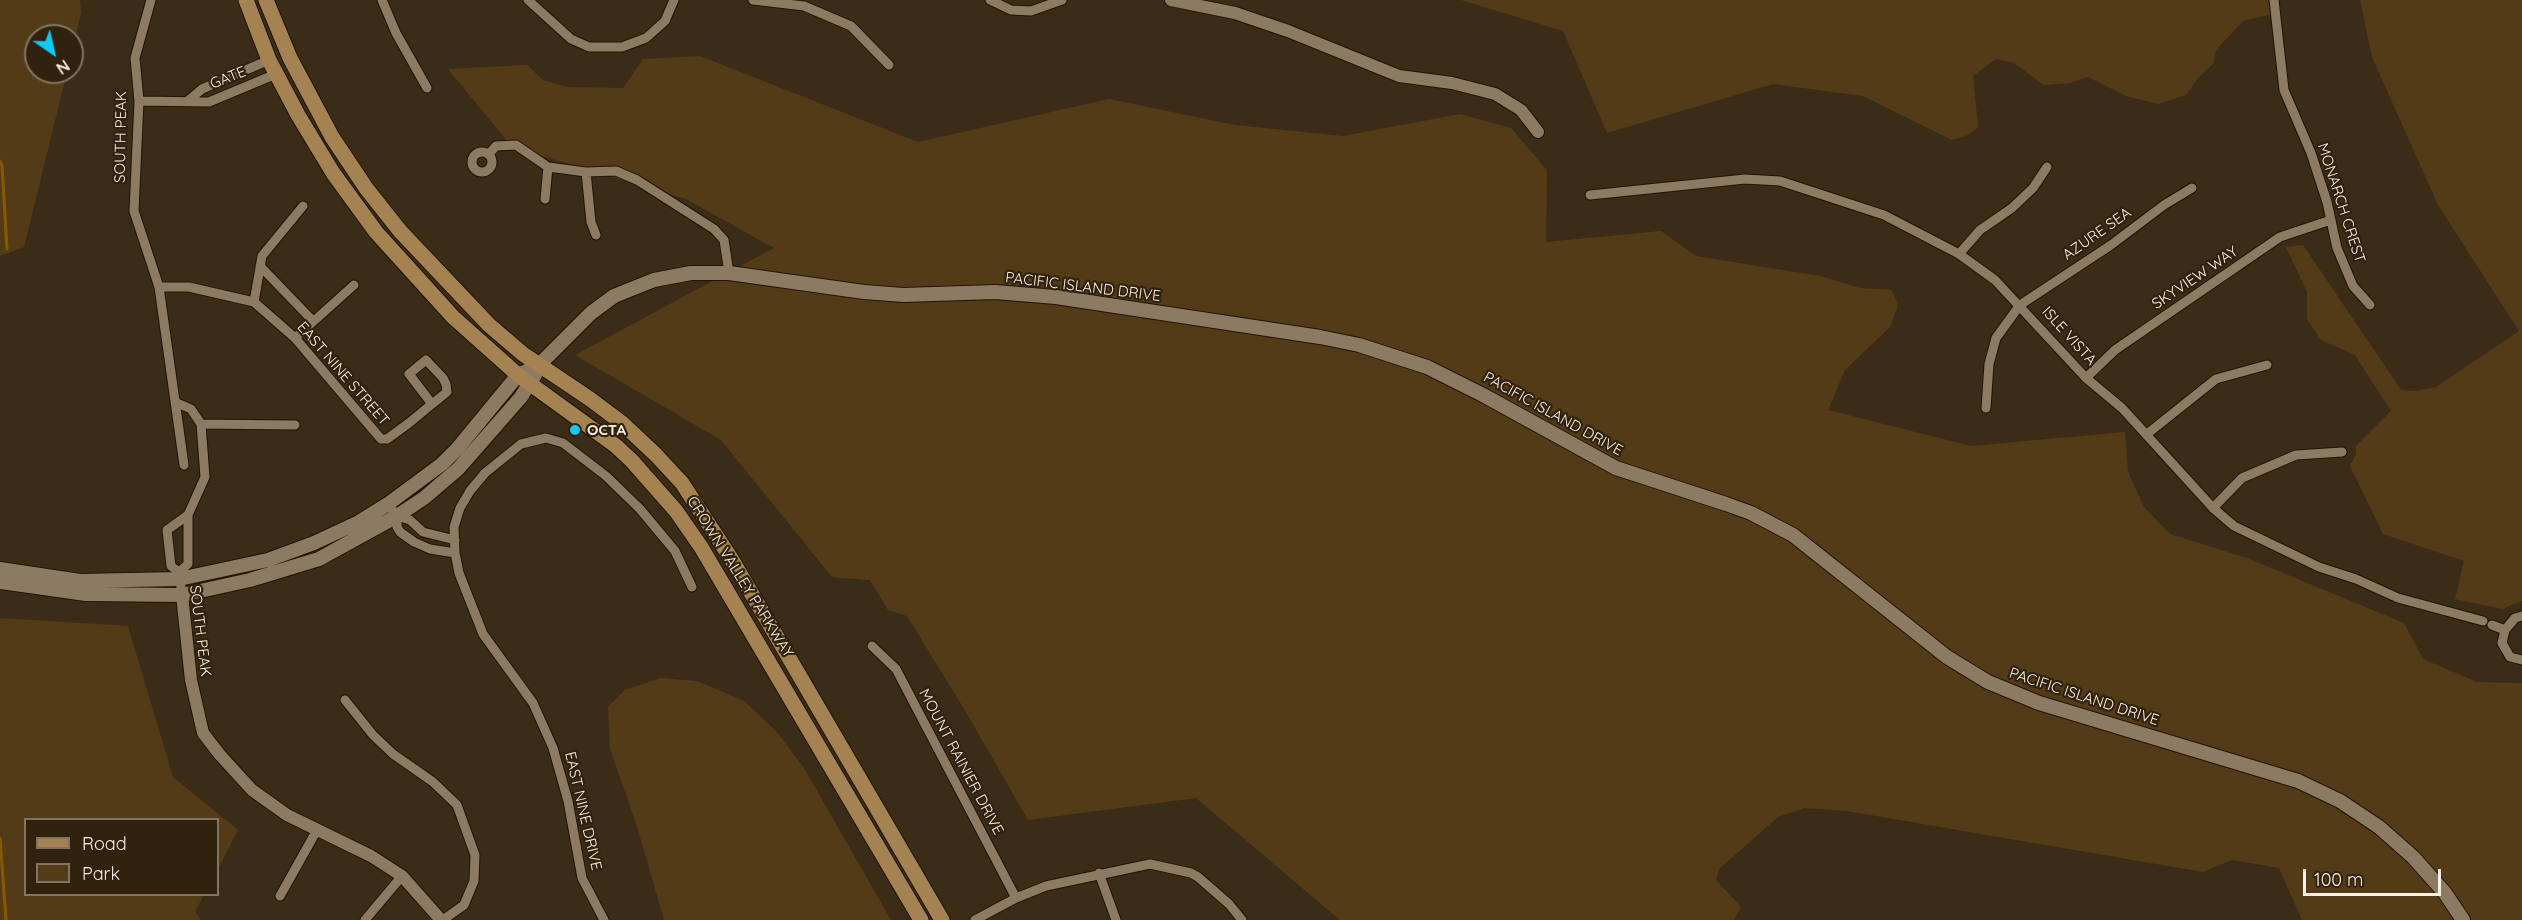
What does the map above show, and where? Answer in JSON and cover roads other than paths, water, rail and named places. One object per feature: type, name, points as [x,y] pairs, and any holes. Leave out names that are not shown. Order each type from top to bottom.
[{"type":"main road","name":"CROWN VALLEY PARKWAY","points":[[246,0],[273,67],[333,173],[361,214],[414,277],[447,311],[524,380],[632,460],[676,512],[707,557],[921,920]]},
{"type":"main road","name":"CROWN VALLEY PARKWAY","points":[[266,0],[302,82],[332,137],[366,188],[442,278],[489,325],[523,354],[622,423],[682,483],[732,560],[942,920]]},
{"type":"main road","name":"PACIFIC ISLAND DRIVE","points":[[524,380],[591,313],[614,296],[654,279],[691,273],[729,273],[864,292],[903,295],[995,292],[1056,297],[1320,337],[1400,357],[1465,386],[1616,468],[1751,513],[1793,535],[1947,657],[1988,682],[2039,703],[2298,781],[2340,801],[2379,827],[2407,851],[2438,885],[2463,920]]},
{"type":"main road","points":[[0,569],[80,581],[179,576],[268,560],[315,543],[388,504],[442,464],[524,380]]},
{"type":"main road","points":[[0,582],[86,594],[182,595],[250,580],[319,559],[397,516],[424,498],[458,469],[524,380]]},
{"type":"main road","points":[[895,874],[906,878],[928,920]]},
{"type":"street","name":"SOUTH PEAK","points":[[151,0],[135,58],[139,101],[134,211],[159,287],[184,465]]},
{"type":"street","points":[[382,0],[396,33],[427,88]]},
{"type":"street","points":[[528,0],[571,39],[589,47],[622,47],[646,38],[665,21],[674,0]]},
{"type":"street","points":[[753,0],[804,6],[851,26],[889,65]]},
{"type":"street","points":[[990,0],[1011,10],[1031,11],[1062,0]]},
{"type":"street","points":[[1171,0],[1235,14],[1288,31],[1399,76],[1452,83],[1495,94],[1521,110],[1538,132]]},
{"type":"street","name":"MONARCH CREST","points":[[2274,0],[2284,90],[2311,153],[2327,201],[2337,248],[2354,285],[2370,304]]},
{"type":"street","name":"GATE","points":[[139,101],[209,102],[273,67]]},
{"type":"street","name":"GATE","points":[[189,100],[202,89],[219,82],[273,67]]},
{"type":"street","points":[[219,82],[225,95]]},
{"type":"street","points":[[489,154],[496,146],[516,145],[548,167],[586,172],[616,171],[637,180],[714,229],[724,240],[729,273]]},
{"type":"street","points":[[545,199],[548,167]]},
{"type":"street","points":[[1959,254],[1980,231],[2033,188],[2047,167]]},
{"type":"street","points":[[586,172],[591,222],[596,235]]},
{"type":"street","name":"ISLE VISTA","points":[[1590,195],[1745,179],[1780,182],[1884,215],[1959,254],[1995,280],[2086,378],[2122,408],[2213,508],[2234,526],[2319,567],[2356,579],[2398,598],[2488,623],[2505,630]]},
{"type":"street","name":"AZURE SEA","points":[[2020,305],[2192,188]]},
{"type":"street","points":[[254,302],[261,256],[303,206]]},
{"type":"street","name":"SKYVIEW WAY","points":[[2086,378],[2115,350],[2280,237],[2331,220]]},
{"type":"street","points":[[260,266],[313,321]]},
{"type":"street","points":[[295,338],[354,285]]},
{"type":"street","name":"EAST NINE STREET","points":[[159,287],[189,287],[254,302],[295,338],[381,439],[387,439],[432,404],[447,392],[446,384],[426,360],[409,374],[432,404]]},
{"type":"street","points":[[1986,408],[1989,364],[1996,338],[2020,305]]},
{"type":"street","points":[[2147,434],[2216,379],[2267,365]]},
{"type":"street","points":[[175,402],[191,409],[201,424],[295,425]]},
{"type":"street","name":"SOUTH PEAK","points":[[201,424],[205,477],[188,515],[188,564],[179,576],[191,680],[203,733],[252,790],[288,815],[370,856],[402,876],[442,920]]},
{"type":"street","name":"EAST NINE DRIVE","points":[[604,920],[582,878],[568,801],[553,748],[533,703],[483,634],[459,573],[455,553],[454,527],[460,508],[485,473],[521,444],[546,438],[563,443],[606,476],[640,509],[675,551],[692,587]]},
{"type":"street","points":[[2213,508],[2242,478],[2253,473],[2296,455],[2342,452]]},
{"type":"street","points":[[388,504],[397,516],[410,520],[423,532],[455,540]]},
{"type":"street","points":[[179,576],[171,566],[167,530],[188,515]]},
{"type":"street","points":[[397,516],[397,527],[400,532],[414,542],[430,549],[455,553]]},
{"type":"street","points":[[430,549],[434,535]]},
{"type":"street","points":[[168,544],[187,541]]},
{"type":"street","points":[[2522,616],[2515,618],[2505,630],[2502,643],[2510,657],[2522,660]]},
{"type":"street","name":"MOUNT RAINIER DRIVE","points":[[872,646],[896,669],[1016,898]]},
{"type":"street","points":[[345,700],[373,735],[393,754],[433,782],[457,805],[475,855],[474,881],[464,905],[442,920]]},
{"type":"street","points":[[280,896],[317,830]]},
{"type":"street","points":[[975,920],[1016,898],[1046,886],[1099,873],[1155,864],[1191,873],[1229,904],[1242,920]]},
{"type":"street","points":[[1099,873],[1116,920]]},
{"type":"street","points":[[365,920],[402,876]]},
{"type":"waterway","points":[[0,161],[7,249]]},
{"type":"waterway","points":[[0,838],[6,920]]},
{"type":"place","name":"OCTA","points":[[575,430]]}]
